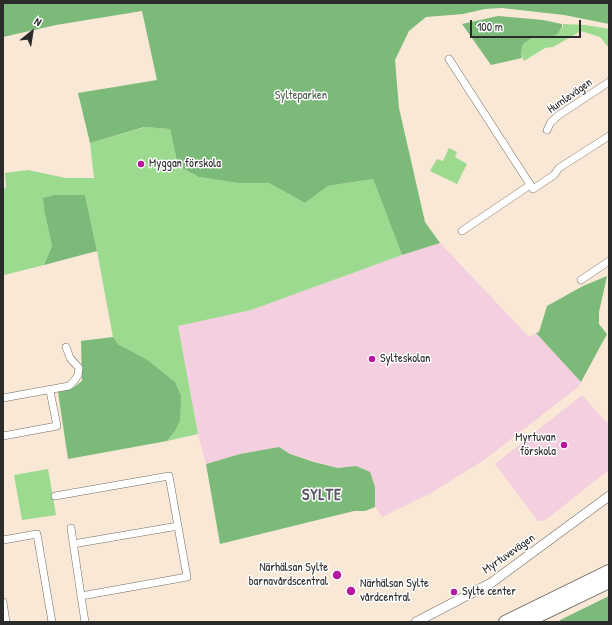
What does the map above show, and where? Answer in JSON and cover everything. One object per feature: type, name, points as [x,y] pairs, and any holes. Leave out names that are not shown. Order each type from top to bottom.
[{"type":"highway","points":[[505,622],[609,571]]},
{"type":"highway","points":[[526,622],[609,582]]},
{"type":"street","points":[[449,59],[533,190],[554,175],[560,168],[609,136]]},
{"type":"street","name":"Humlevägen","points":[[547,130],[551,122],[559,115],[609,82]]},
{"type":"street","points":[[462,231],[530,185]]},
{"type":"street","points":[[581,280],[609,261]]},
{"type":"street","points":[[3,398],[50,391],[69,386],[78,375],[79,368],[70,358],[66,347]]},
{"type":"street","points":[[3,436],[56,426],[50,391]]},
{"type":"street","points":[[55,496],[169,476],[187,577],[81,596]]},
{"type":"street","name":"Myrtuvevägen","points":[[416,622],[491,583],[609,496]]},
{"type":"street","points":[[74,544],[178,526]]},
{"type":"street","points":[[71,528],[85,622]]},
{"type":"street","points":[[3,540],[37,534],[52,622]]},
{"type":"street","points":[[3,602],[6,622]]},
{"type":"shaded area","name":"Sylteskolan","points":[[440,243],[529,337],[536,333],[581,382],[578,387],[484,460],[431,493],[382,517],[375,507],[375,487],[356,466],[338,468],[290,454],[279,447],[240,454],[206,464],[198,434],[178,326],[251,310],[402,255]]},
{"type":"shaded area","name":"Myrtuvan förskola","points":[[582,395],[609,425],[609,470],[544,521],[538,521],[495,464]]},
{"type":"green space","name":"Sylteparken","points":[[3,3],[609,3],[609,24],[564,15],[502,8],[485,9],[463,14],[426,17],[409,31],[395,60],[399,108],[425,222],[440,243],[402,255],[373,179],[328,186],[305,203],[269,183],[238,183],[199,177],[178,166],[170,129],[144,127],[90,143],[78,93],[157,80],[142,11],[56,25],[3,37]]},
{"type":"green space","points":[[498,16],[543,20],[562,24],[562,27],[558,34],[547,39],[538,36],[523,44],[521,53],[522,58],[491,65],[462,24]]},
{"type":"green space","points":[[563,24],[586,25],[609,29],[609,48],[600,37],[581,31],[553,47],[545,48],[524,61],[521,53],[523,44],[538,36],[547,39],[558,34],[563,27]]},
{"type":"green space","points":[[145,127],[170,129],[178,166],[199,177],[238,183],[269,183],[305,203],[328,186],[373,179],[402,255],[251,310],[178,326],[198,434],[167,441],[175,431],[146,359],[118,344],[113,337],[85,195],[43,198],[44,210],[52,246],[44,265],[4,275],[3,272],[3,189],[6,188],[5,173],[28,170],[66,178],[94,178],[90,143]]},
{"type":"green space","points":[[449,148],[457,152],[455,157],[467,164],[457,184],[430,171],[437,159],[443,161]]},
{"type":"green space","points":[[55,195],[85,195],[97,251],[44,265],[52,246],[44,210],[43,198]]},
{"type":"green space","points":[[607,276],[599,312],[599,324],[607,334],[581,382],[536,333],[539,332],[547,306],[583,286]]},
{"type":"green space","points":[[113,337],[118,344],[146,359],[175,382],[181,396],[180,420],[175,431],[167,441],[68,459],[58,392],[73,388],[82,381],[81,341]]},
{"type":"green space","points":[[279,447],[290,454],[314,462],[338,468],[356,466],[370,472],[375,487],[375,507],[365,511],[354,511],[220,544],[206,464],[240,454]]},
{"type":"green space","points":[[48,469],[56,515],[22,520],[14,475]]},
{"type":"green space","points":[[609,596],[609,622],[560,622],[560,620]]},
{"type":"place","name":"Myggan förskola","points":[[141,164]]},
{"type":"place","name":"Sylteskolan","points":[[372,359]]},
{"type":"place","name":"Myrtuvan förskola","points":[[564,445]]},
{"type":"place","name":"Närhälsan Sylte barnavårdscentral","points":[[337,575]]},
{"type":"place","name":"Närhälsan Sylte vårdcentral","points":[[351,591]]},
{"type":"place","name":"Sylte center","points":[[454,592]]},
{"type":"district","name":"SYLTE","points":[[322,496]]}]
